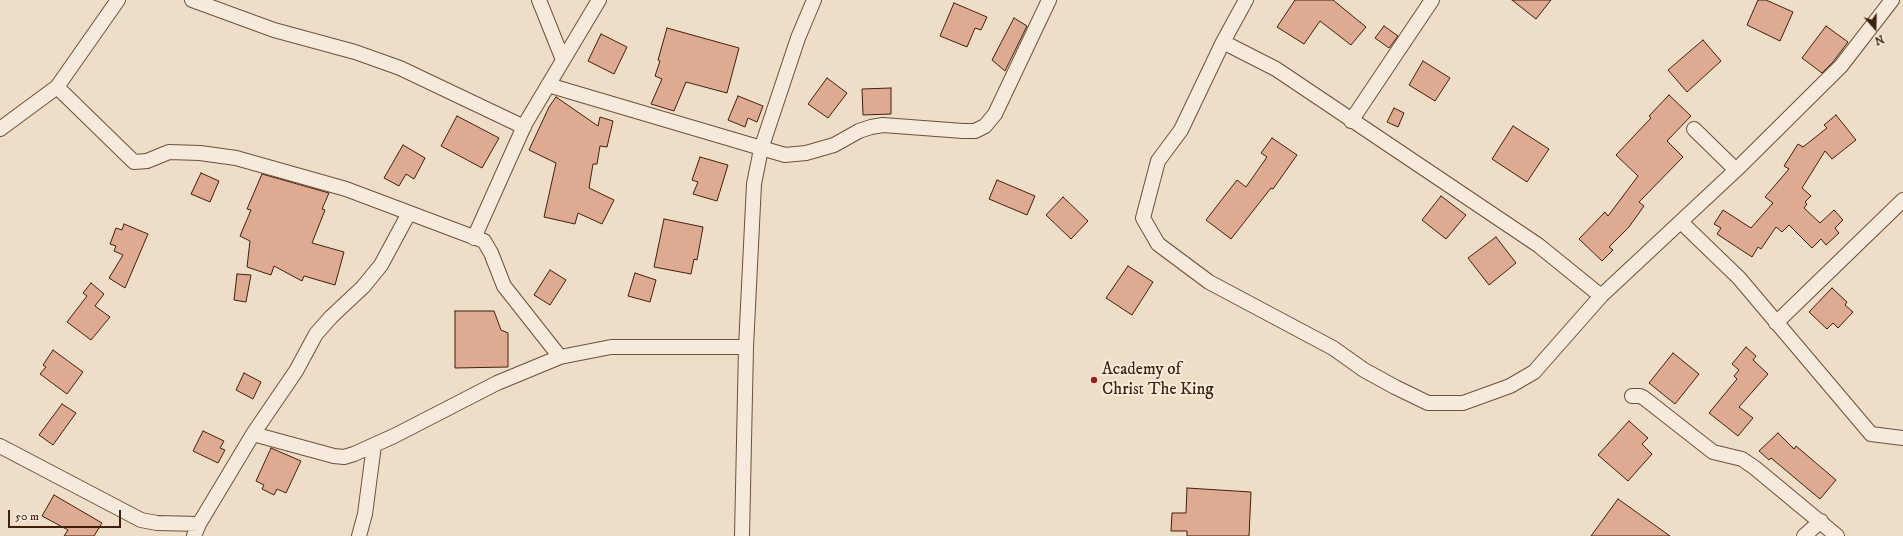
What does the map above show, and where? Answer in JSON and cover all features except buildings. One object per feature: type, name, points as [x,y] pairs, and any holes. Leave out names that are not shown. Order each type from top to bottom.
[{"type":"street","points":[[0,129],[57,87],[118,0]]},
{"type":"street","points":[[192,0],[274,30],[355,52],[400,68],[524,127]]},
{"type":"street","points":[[539,0],[563,60]]},
{"type":"street","points":[[474,238],[524,127],[599,0]]},
{"type":"street","points":[[742,536],[746,347],[754,184],[761,149],[798,38],[814,0]]},
{"type":"street","points":[[548,85],[785,155],[806,153],[834,145],[871,126],[883,125],[975,131],[985,126],[995,114],[1049,0]]},
{"type":"street","points":[[1246,0],[1223,42],[1181,130],[1158,162],[1143,218],[1158,244],[1209,282],[1333,348],[1364,370],[1428,403],[1463,403],[1510,386],[1534,372],[1601,296],[1736,170],[1841,66],[1892,0]]},
{"type":"street","points":[[1351,121],[1432,0]]},
{"type":"street","points":[[1223,42],[1276,69],[1351,121],[1538,245],[1601,296]]},
{"type":"street","points":[[57,87],[134,162],[147,161],[169,152],[200,153],[236,158],[346,189],[484,241],[491,253],[504,286],[560,356]]},
{"type":"street","points":[[1694,129],[1736,170]]},
{"type":"street","points":[[1776,324],[1903,200]]},
{"type":"street","points":[[0,446],[141,520],[196,530],[254,434],[296,371],[316,334],[331,317],[363,287],[381,265],[409,213]]},
{"type":"street","points":[[1681,222],[1739,278],[1776,324],[1871,434],[1903,438]]},
{"type":"street","points":[[254,434],[334,456],[344,457],[374,445],[497,383],[560,356],[611,347],[746,347]]},
{"type":"street","points":[[1632,396],[1640,396],[1644,398],[1713,452],[1742,459],[1821,521],[1837,536]]},
{"type":"street","points":[[359,536],[365,514],[374,445]]},
{"type":"street","points":[[1804,536],[1821,521]]},
{"type":"place","name":"Academy of Christ The King","points":[[1094,380]]}]
